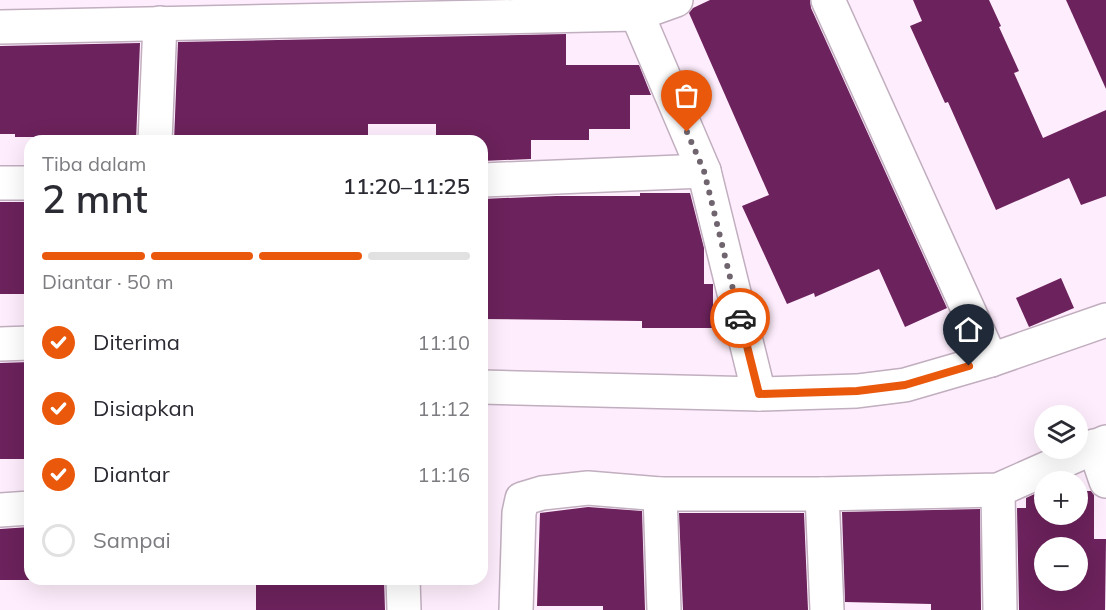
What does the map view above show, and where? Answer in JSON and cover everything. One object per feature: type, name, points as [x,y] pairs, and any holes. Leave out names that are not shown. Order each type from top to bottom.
[{"type":"street","points":[[0,27],[633,7],[676,0]]},
{"type":"street","points":[[828,0],[991,360]]},
{"type":"street","points":[[633,7],[704,171],[759,394]]},
{"type":"street","points":[[155,135],[160,23]]},
{"type":"street","points":[[488,180],[704,171]]},
{"type":"street","points":[[0,183],[24,183]]},
{"type":"street","points":[[488,387],[759,394],[857,391],[905,385],[991,360],[1106,320]]},
{"type":"street","points":[[0,344],[24,343]]},
{"type":"street","points":[[516,610],[519,513],[522,499],[542,493],[588,488],[660,494],[822,494],[998,490],[1100,444],[1106,481]]},
{"type":"street","points":[[998,490],[1000,610]]},
{"type":"street","points":[[660,494],[664,610]]},
{"type":"street","points":[[822,494],[827,610]]},
{"type":"street","points":[[0,510],[24,508]]},
{"type":"street","points":[[403,585],[404,610]]},
{"type":"building","points":[[710,0],[810,0],[811,8],[947,308],[905,327],[879,269],[815,297],[814,293],[787,304],[742,206],[769,195],[689,13],[693,8]]},
{"type":"building","points":[[913,0],[989,0],[1019,71],[1014,73],[1043,138],[1106,110],[1106,196],[1081,205],[1069,178],[996,210],[948,102],[945,103],[910,26],[922,21]]},
{"type":"building","points":[[1066,0],[1106,0],[1106,89]]},
{"type":"building","points":[[566,34],[566,65],[639,65],[651,95],[630,95],[630,129],[589,129],[589,140],[531,140],[531,159],[488,161],[488,135],[436,135],[436,124],[368,124],[368,135],[174,135],[178,42]]},
{"type":"building","points":[[140,43],[136,135],[24,135],[24,137],[15,137],[15,134],[0,134],[0,46]]},
{"type":"building","points":[[640,193],[690,193],[704,248],[704,284],[713,284],[713,328],[642,328],[642,321],[488,319],[488,199],[640,196]]},
{"type":"building","points":[[0,202],[24,202],[24,294],[0,294]]},
{"type":"building","points":[[1061,278],[1074,308],[1029,327],[1016,298]]},
{"type":"building","points":[[24,362],[24,459],[0,459],[0,363]]},
{"type":"building","points":[[1088,491],[1091,491],[1094,495],[1094,539],[1106,539],[1105,610],[1019,610],[1017,508],[1026,508],[1026,498],[1034,494],[1034,525],[1088,525]]},
{"type":"building","points":[[588,507],[642,511],[645,610],[603,610],[603,606],[537,606],[540,513]]},
{"type":"building","points":[[980,509],[981,610],[931,610],[931,604],[845,602],[842,512]]},
{"type":"building","points":[[679,513],[804,513],[808,610],[683,610]]},
{"type":"building","points":[[24,527],[24,580],[0,580],[0,529]]},
{"type":"building","points":[[256,585],[384,585],[385,610],[256,610]]},
{"type":"way so far","points":[[687,132],[704,171],[740,318]]},
{"type":"route","points":[[740,318],[759,394],[857,391],[905,385],[969,366]]}]
